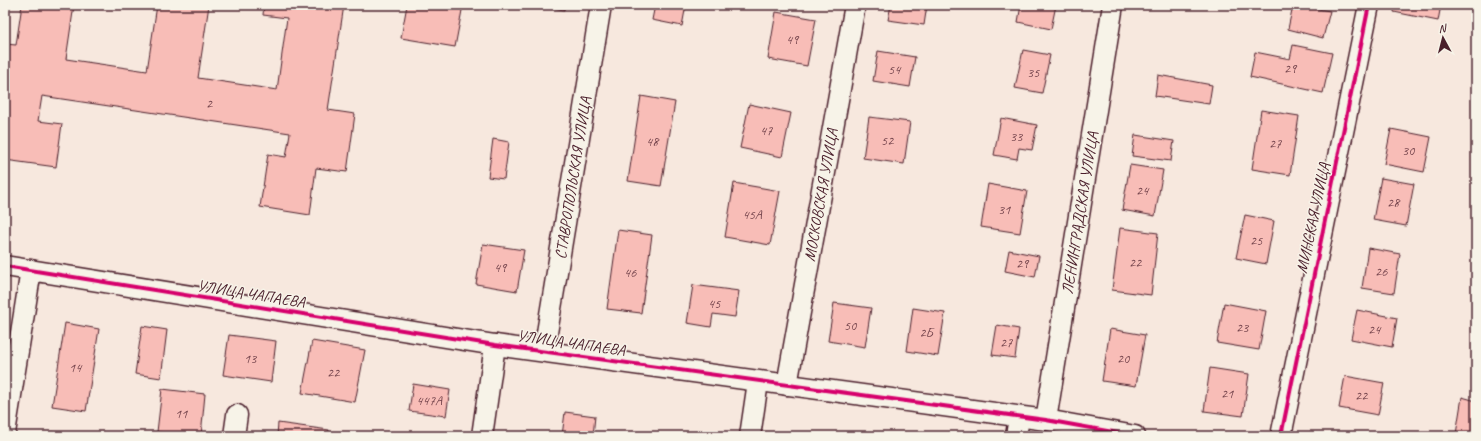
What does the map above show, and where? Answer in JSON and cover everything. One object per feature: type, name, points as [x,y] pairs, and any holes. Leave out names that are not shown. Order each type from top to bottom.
[{"type":"street","name":"СТАВРОПОЛЬСКАЯ УЛИЦА","points":[[544,351],[601,5]]},
{"type":"street","name":"МОСКОВСКАЯ УЛИЦА","points":[[788,385],[855,5]]},
{"type":"street","name":"ЛЕНИНГРАДСКАЯ УЛИЦА","points":[[1046,420],[1114,5]]},
{"type":"street","name":"МИНСКАЯ УЛИЦА","points":[[1281,436],[1369,5]]},
{"type":"street","name":"УЛИЦА ЧАПАЕВА","points":[[5,266],[495,345],[788,385],[1018,427],[1046,420],[1135,436]]},
{"type":"street","points":[[5,433],[31,270]]},
{"type":"street","points":[[482,436],[495,345]]},
{"type":"street","points":[[750,436],[758,382]]},
{"type":"street","points":[[234,436],[237,415]]},
{"type":"building","points":[[22,5],[74,5],[66,59],[147,71],[157,5],[209,5],[198,78],[277,90],[287,18],[263,15],[264,5],[344,5],[328,110],[355,114],[347,172],[316,168],[310,215],[260,207],[268,154],[286,157],[290,133],[42,96],[38,121],[62,124],[56,167],[5,160],[5,120],[9,94],[5,94],[5,44],[16,45]]},
{"type":"building","points":[[407,5],[463,5],[455,47],[401,38]]},
{"type":"building","points":[[536,5],[565,5],[564,10]]},
{"type":"building","points":[[655,5],[686,5],[682,26],[652,20]]},
{"type":"building","points":[[891,5],[927,5],[924,25],[888,20]]},
{"type":"building","points":[[1021,5],[1056,5],[1051,29],[1018,22]]},
{"type":"building","points":[[1293,5],[1330,11],[1323,38],[1288,29]]},
{"type":"building","points":[[1395,5],[1441,5],[1438,21],[1394,12]]},
{"type":"building","points":[[776,12],[816,19],[807,66],[768,59]]},
{"type":"building","points":[[1293,45],[1332,53],[1323,93],[1250,77],[1255,52],[1290,59]]},
{"type":"building","points":[[1023,50],[1050,55],[1042,93],[1015,88]]},
{"type":"building","points":[[878,51],[915,57],[910,87],[873,81]]},
{"type":"building","points":[[1158,75],[1212,85],[1209,104],[1155,96]]},
{"type":"building","points":[[641,96],[675,102],[661,186],[628,181]]},
{"type":"building","points":[[749,104],[791,113],[782,157],[740,148]]},
{"type":"building","points":[[1261,110],[1299,116],[1290,175],[1252,169]]},
{"type":"building","points":[[869,117],[910,122],[904,164],[863,158]]},
{"type":"building","points":[[1001,118],[1037,125],[1032,150],[1019,148],[1017,159],[994,155]]},
{"type":"building","points":[[1391,129],[1431,137],[1424,172],[1384,164]]},
{"type":"building","points":[[1135,135],[1174,141],[1171,161],[1132,156]]},
{"type":"building","points":[[493,139],[509,142],[504,179],[488,177]]},
{"type":"building","points":[[1130,165],[1163,170],[1155,216],[1122,210]]},
{"type":"building","points":[[1381,178],[1414,184],[1406,226],[1373,220]]},
{"type":"building","points":[[734,183],[780,191],[770,245],[725,237]]},
{"type":"building","points":[[988,184],[1027,191],[1020,233],[981,227]]},
{"type":"building","points":[[1245,215],[1274,221],[1266,264],[1236,258]]},
{"type":"building","points":[[1120,228],[1158,233],[1151,295],[1112,290]]},
{"type":"building","points":[[618,230],[652,235],[641,313],[607,309]]},
{"type":"building","points":[[483,244],[524,250],[517,291],[476,284]]},
{"type":"building","points":[[1368,248],[1400,254],[1394,293],[1362,288]]},
{"type":"building","points":[[1009,250],[1039,256],[1035,277],[1005,271]]},
{"type":"building","points":[[693,285],[739,291],[735,317],[713,314],[711,327],[687,323]]},
{"type":"building","points":[[834,303],[871,308],[865,347],[828,341]]},
{"type":"building","points":[[1224,303],[1266,311],[1259,350],[1217,343]]},
{"type":"building","points":[[913,308],[945,313],[938,356],[907,351]]},
{"type":"building","points":[[1357,310],[1397,318],[1392,347],[1351,339]]},
{"type":"building","points":[[65,323],[99,329],[86,411],[52,406]]},
{"type":"building","points":[[997,325],[1019,329],[1015,358],[992,355]]},
{"type":"building","points":[[142,326],[167,330],[161,378],[135,374]]},
{"type":"building","points":[[1110,329],[1145,335],[1136,386],[1102,381]]},
{"type":"building","points":[[229,335],[276,341],[271,382],[223,375]]},
{"type":"building","points":[[312,341],[365,350],[355,402],[302,393]]},
{"type":"building","points":[[1210,368],[1249,374],[1243,416],[1204,411]]},
{"type":"building","points":[[1345,376],[1384,383],[1378,415],[1339,408]]},
{"type":"building","points":[[413,384],[450,390],[446,416],[409,411]]},
{"type":"building","points":[[162,389],[205,394],[201,436],[157,432]]},
{"type":"building","points":[[1462,397],[1476,401],[1476,436],[1456,434]]},
{"type":"building","points":[[565,412],[595,416],[593,436],[562,436]]},
{"type":"building","points":[[278,423],[329,430],[328,436],[277,436]]},
{"type":"building","points":[[51,432],[81,436],[50,436]]},
{"type":"cycle path","points":[[1281,436],[1369,5]]},
{"type":"cycle path","points":[[5,266],[495,345],[1046,420],[1135,436]]}]
